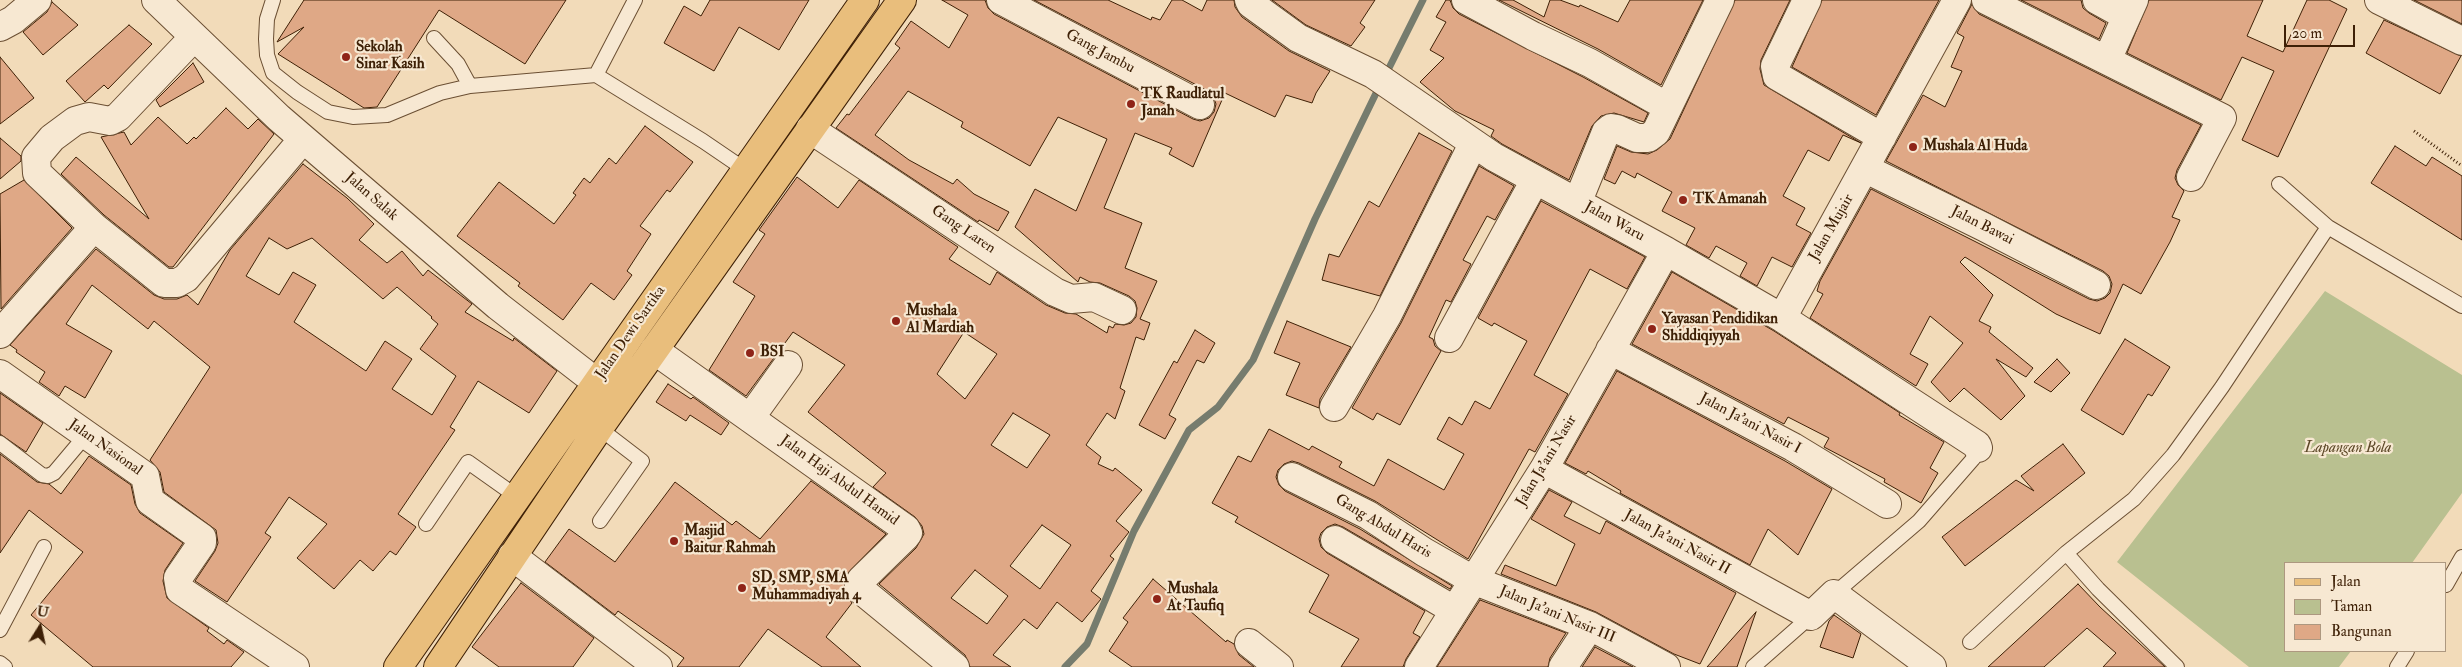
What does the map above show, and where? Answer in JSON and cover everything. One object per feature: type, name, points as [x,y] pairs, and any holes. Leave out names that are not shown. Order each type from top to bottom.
[{"type":"main road","name":"Jalan Dewi Sartika","points":[[398,667],[865,0]]},
{"type":"main road","name":"Jalan Dewi Sartika","points":[[448,664],[512,556],[599,428],[902,0]]},
{"type":"street","points":[[0,27],[13,20],[37,0]]},
{"type":"street","name":"Jalan Salak","points":[[156,0],[303,138],[498,306],[596,382]]},
{"type":"street","name":"Gang Jambu","points":[[1001,0],[1200,105]]},
{"type":"street","name":"Jalan Waru","points":[[1249,0],[1251,4],[1298,38],[1384,80],[1473,144],[1535,180],[1578,201],[1782,318],[1978,448]]},
{"type":"street","points":[[1466,0],[1668,107]]},
{"type":"street","points":[[1578,201],[1606,132],[1611,128],[1637,138],[1648,138],[1656,132],[1720,0]]},
{"type":"street","points":[[1806,0],[1775,66],[1776,76],[1882,137]]},
{"type":"street","name":"Jalan Mujair","points":[[1782,318],[1824,239],[1866,169],[1957,0]]},
{"type":"street","points":[[1986,0],[2222,118],[2191,177]]},
{"type":"street","points":[[2097,0],[2130,8],[2107,60]]},
{"type":"street","points":[[2379,0],[2462,41]]},
{"type":"street","points":[[194,37],[118,117],[110,121],[89,117],[75,121],[52,138],[36,156],[37,174],[94,227],[164,283],[177,283],[186,278],[303,138]]},
{"type":"street","name":"Gang Laren","points":[[810,129],[1055,292],[1071,299],[1094,297],[1122,310]]},
{"type":"street","points":[[1334,407],[1387,316],[1473,144]]},
{"type":"street","name":"Jalan Bawai","points":[[1866,169],[1984,226],[2096,285]]},
{"type":"street","points":[[1450,338],[1535,180]]},
{"type":"street","points":[[0,334],[94,227]]},
{"type":"street","name":"Jalan Ja'ani Nasir","points":[[1419,667],[1544,469],[1666,251]]},
{"type":"street","name":"Jalan Haji Abdul Hamid","points":[[654,350],[906,529],[908,533],[905,537],[861,580],[859,585],[861,590],[955,667]]},
{"type":"street","name":"Jalan Ja'ani Nasir I","points":[[1610,350],[1793,446],[1887,504]]},
{"type":"street","points":[[750,418],[788,365]]},
{"type":"street","name":"Jalan Nasional","points":[[0,374],[145,476],[150,501],[202,538],[202,543],[178,578],[180,590],[295,667]]},
{"type":"street","name":"Jalan Ja'ani Nasir II","points":[[1544,469],[1811,616]]},
{"type":"street","name":"Gang Abdul Haris","points":[[1292,477],[1368,515],[1424,552],[1473,580]]},
{"type":"street","points":[[1335,540],[1454,610]]},
{"type":"street","points":[[512,556],[658,667]]},
{"type":"street","name":"Jalan Ja'ani Nasir III","points":[[1473,580],[1590,626],[1666,667]]},
{"type":"street","points":[[1811,616],[1834,594],[1932,667]]},
{"type":"street","points":[[1563,667],[1590,626]]},
{"type":"street","points":[[1249,643],[1279,667]]},
{"type":"lane","points":[[273,0],[267,20],[266,39],[267,55],[273,73],[297,92],[328,112],[353,117],[387,115],[440,93],[470,86],[596,75],[703,141],[768,187]]},
{"type":"lane","points":[[596,75],[635,0]]},
{"type":"lane","points":[[434,38],[458,64],[470,86]]},
{"type":"lane","points":[[2279,184],[2328,227],[2462,306]]},
{"type":"lane","points":[[1970,642],[2066,553],[2134,499],[2173,455],[2227,379],[2328,227]]},
{"type":"lane","points":[[599,428],[642,461],[600,521]]},
{"type":"lane","points":[[0,443],[42,475],[48,476],[54,473],[86,435]]},
{"type":"lane","points":[[1834,594],[1918,521],[1973,459],[1978,448]]},
{"type":"lane","points":[[426,524],[468,462],[516,496]]},
{"type":"lane","points":[[0,630],[44,547]]},
{"type":"lane","points":[[2066,553],[2079,569],[2177,667]]},
{"type":"lane","points":[[2447,583],[2462,557]]},
{"type":"lane","points":[[1754,667],[1811,616]]},
{"type":"lane","points":[[2397,667],[2406,652]]},
{"type":"path","points":[[2414,131],[2462,166]]},
{"type":"green space","name":"Lapangan Bola","points":[[2325,291],[2462,375],[2462,493],[2413,562],[2284,562],[2284,652],[2350,652],[2339,667],[2249,667],[2117,562]]},
{"type":"building","name":"Sekolah Sinar Kasih","points":[[304,0],[566,0],[525,64],[439,10],[377,107],[364,108],[278,54],[304,27],[277,42]]},
{"type":"building","points":[[710,0],[809,0],[779,50],[739,27],[714,71],[664,43],[684,6],[701,16]]},
{"type":"building","points":[[942,0],[985,0],[988,8],[994,14],[1200,121],[1209,118],[1214,112],[1216,104],[1213,96],[1208,91],[1034,0],[1108,0],[1151,20],[1152,17],[1160,20],[1172,0],[1182,0],[1202,11],[1207,0],[1234,0],[1235,7],[1242,17],[1289,51],[1330,71],[1312,103],[1286,95],[1275,117],[1225,93],[1193,167],[1169,154],[1172,148],[1135,133],[1104,208],[1142,223],[1125,268],[1157,281],[1140,319],[1150,323],[1144,340],[1136,337],[1120,388],[1125,391],[1115,419],[1107,413],[1086,445],[1101,457],[1098,464],[1113,471],[1115,468],[1142,490],[1116,521],[1129,532],[1110,556],[1114,559],[1091,591],[1101,599],[1082,622],[1057,602],[1037,629],[1024,619],[993,655],[1011,667],[970,667],[965,655],[879,584],[916,548],[924,534],[922,526],[915,517],[873,487],[886,473],[808,412],[845,365],[793,332],[746,396],[709,370],[755,296],[733,282],[765,234],[759,230],[797,177],[838,208],[859,180],[958,247],[949,259],[990,285],[997,272],[1046,305],[1065,313],[1076,314],[1107,333],[1109,326],[1113,328],[1115,324],[1124,325],[1131,323],[1136,317],[1137,308],[1135,301],[1129,296],[1100,283],[1090,282],[1080,277],[1078,282],[1015,227],[1035,189],[1076,211],[1107,139],[1058,117],[1030,166],[961,127],[963,122],[908,91],[875,135],[909,160],[953,184],[957,179],[974,194],[1009,212],[998,231],[979,220],[978,222],[836,128],[847,114],[849,115],[900,48],[895,44],[911,21],[949,48],[968,15]],"holes":[[[964,332],[997,354],[965,399],[937,374]],[[1013,413],[1050,435],[1027,468],[991,445]],[[1042,525],[1071,545],[1040,589],[1010,566]],[[975,570],[1008,596],[987,624],[951,598]]]},
{"type":"building","points":[[1272,0],[1375,0],[1360,23],[1365,27],[1351,46],[1306,25]]},
{"type":"building","points":[[1446,0],[1450,0],[1453,8],[1459,14],[1583,77],[1648,113],[1644,122],[1614,113],[1601,116],[1592,126],[1569,180],[1502,144],[1491,136],[1494,130],[1455,111],[1420,82],[1444,58],[1430,50],[1446,22],[1436,17]]},
{"type":"building","points":[[1499,0],[1513,0],[1544,17],[1550,0],[1560,0],[1579,7],[1580,5],[1618,22],[1630,0],[1703,0],[1661,85],[1598,49]]},
{"type":"building","points":[[1735,0],[1790,0],[1761,60],[1760,69],[1764,85],[1861,143],[1843,135],[1829,161],[1808,150],[1783,196],[1805,208],[1796,225],[1811,233],[1792,267],[1772,257],[1757,286],[1740,276],[1747,263],[1716,246],[1709,258],[1686,245],[1695,228],[1662,211],[1672,192],[1637,173],[1635,178],[1622,171],[1615,184],[1604,179],[1617,146],[1631,152],[1648,154],[1657,150],[1670,139]]},
{"type":"building","points":[[1822,0],[1939,0],[1876,115],[1792,67]]},
{"type":"building","points":[[2021,0],[2081,0],[2083,8],[2106,23],[2099,39]]},
{"type":"building","points":[[2149,0],[2263,0],[2247,36],[2283,52],[2307,0],[2329,0],[2347,9],[2278,157],[2242,140],[2274,71],[2242,57],[2221,100],[2127,53]]},
{"type":"building","points":[[2414,0],[2462,0],[2462,24]]},
{"type":"building","points":[[52,2],[78,25],[43,55],[23,32],[47,12]]},
{"type":"building","points":[[1972,4],[1979,14],[2201,125],[2177,170],[2175,178],[2178,185],[2184,191],[2172,217],[2180,220],[2170,242],[2141,294],[2123,284],[2100,334],[2056,314],[1965,257],[1960,262],[1993,295],[1979,321],[1991,327],[1989,332],[2033,368],[2026,377],[1996,359],[2025,396],[2001,420],[1964,388],[1950,402],[1931,382],[1963,343],[1930,316],[1910,354],[1928,364],[1916,386],[1810,318],[1823,294],[1817,291],[1820,281],[1871,189],[2089,299],[2097,301],[2105,298],[2110,293],[2112,284],[2109,276],[2103,271],[1886,161],[1923,95],[1945,107],[1962,71],[1951,67],[1964,37],[1957,33]]},
{"type":"building","points":[[2384,20],[2461,56],[2440,94],[2366,53]]},
{"type":"building","points":[[129,25],[152,44],[108,89],[104,85],[85,102],[66,81]]},
{"type":"building","points":[[0,57],[34,98],[0,124]]},
{"type":"building","points":[[193,63],[204,82],[160,107],[156,100]]},
{"type":"building","points":[[226,108],[248,129],[258,119],[274,134],[173,267],[169,267],[104,215],[61,174],[76,157],[149,219],[101,137],[124,132],[131,145],[158,117],[187,144],[194,137],[196,139]]},
{"type":"building","points":[[645,126],[693,162],[670,192],[667,190],[640,226],[651,234],[627,271],[632,275],[614,300],[591,283],[563,320],[518,286],[520,283],[457,236],[499,182],[554,224],[576,195],[573,193],[584,178],[590,183],[609,158],[616,164]]},
{"type":"building","points":[[1419,133],[1452,151],[1380,296],[1322,280],[1329,254],[1339,257],[1369,201],[1379,207]]},
{"type":"building","points":[[0,138],[21,156],[21,161],[0,179]]},
{"type":"building","points":[[2395,146],[2426,166],[2432,157],[2462,176],[2462,240],[2371,183]]},
{"type":"building","points":[[303,164],[347,198],[374,224],[359,240],[387,263],[402,251],[423,276],[428,270],[472,304],[465,312],[513,341],[514,338],[557,371],[529,413],[478,381],[450,427],[455,430],[398,514],[416,527],[396,555],[390,551],[373,571],[360,560],[334,589],[297,558],[327,524],[289,497],[265,533],[271,537],[227,602],[195,581],[215,551],[218,543],[216,530],[164,492],[160,472],[150,460],[210,367],[154,321],[148,329],[92,285],[66,324],[112,351],[85,398],[65,386],[59,396],[39,382],[45,372],[16,352],[17,350],[10,345],[96,249],[154,295],[164,299],[177,299],[187,295],[198,305],[230,250]],"holes":[[[269,238],[287,249],[312,238],[383,299],[397,287],[432,317],[438,324],[420,349],[456,376],[432,415],[392,389],[412,359],[385,341],[366,371],[294,322],[316,285],[293,272],[279,295],[246,276]]]},
{"type":"building","points":[[1479,166],[1514,186],[1495,220],[1487,216],[1463,260],[1471,264],[1451,302],[1446,300],[1429,337],[1433,339],[1435,346],[1441,351],[1400,425],[1377,413],[1373,420],[1352,408],[1401,323]]},
{"type":"building","points":[[24,180],[72,228],[1,309],[0,194]]},
{"type":"building","points":[[1541,201],[1645,257],[1627,289],[1590,269],[1534,375],[1568,394],[1535,452],[1529,449],[1468,559],[1375,501],[1299,463],[1292,461],[1284,464],[1278,470],[1276,477],[1279,485],[1285,491],[1360,529],[1452,586],[1450,589],[1343,527],[1335,524],[1327,527],[1321,533],[1319,539],[1321,547],[1327,553],[1425,611],[1413,633],[1420,637],[1403,667],[1341,667],[1359,639],[1309,612],[1329,575],[1235,522],[1238,517],[1212,503],[1238,456],[1251,462],[1269,429],[1309,450],[1312,446],[1342,462],[1339,467],[1374,486],[1388,459],[1444,490],[1464,454],[1437,439],[1449,417],[1462,425],[1475,401],[1490,409],[1527,341],[1494,323],[1492,326],[1478,318]]},
{"type":"building","points":[[1672,272],[1774,331],[1900,413],[1899,415],[1944,442],[1930,468],[1938,473],[1921,503],[1884,482],[1885,479],[1824,447],[1829,438],[1788,417],[1784,424],[1632,344]]},
{"type":"building","points":[[1287,321],[1351,347],[1320,399],[1319,408],[1286,395],[1300,363],[1274,353]]},
{"type":"building","points":[[1195,330],[1215,343],[1204,363],[1197,360],[1169,415],[1176,419],[1165,439],[1139,425],[1174,361],[1177,363]]},
{"type":"building","points":[[2125,339],[2170,367],[2152,396],[2148,394],[2123,435],[2081,410]]},
{"type":"building","points":[[2057,359],[2070,373],[2051,392],[2034,382]]},
{"type":"building","points":[[1617,371],[1785,461],[1832,489],[1798,555],[1768,529],[1750,565],[1620,493],[1621,491],[1588,471],[1586,474],[1565,463]]},
{"type":"building","points":[[668,384],[691,399],[693,397],[729,423],[721,435],[690,415],[686,421],[656,402]]},
{"type":"building","points":[[0,393],[43,423],[26,452],[0,434]]},
{"type":"building","points":[[2063,444],[2085,473],[1965,566],[1942,537],[2016,480],[2034,491],[2021,476]]},
{"type":"building","points":[[0,454],[37,482],[49,484],[61,494],[89,456],[131,485],[135,504],[140,513],[183,543],[165,570],[163,581],[167,598],[209,628],[207,631],[224,644],[227,640],[244,652],[231,667],[93,667],[31,615],[83,552],[29,510],[0,553]]},
{"type":"building","points":[[811,481],[886,534],[847,574],[844,590],[852,603],[826,637],[861,667],[822,667],[768,629],[739,667],[677,667],[684,658],[618,611],[615,615],[545,562],[569,529],[615,562],[675,482],[732,525],[736,521],[760,539]]},
{"type":"building","points":[[1549,490],[1572,502],[1564,516],[1600,534],[1606,521],[1736,593],[1700,664],[1674,654],[1596,612],[1501,574],[1505,565],[1556,586],[1575,544],[1531,519]]},
{"type":"building","points":[[1153,579],[1226,642],[1227,640],[1234,644],[1239,655],[1254,667],[1132,667],[1109,651],[1128,622],[1123,618]]},
{"type":"building","points":[[521,583],[594,638],[573,667],[499,667],[472,647]]},
{"type":"building","points":[[2078,584],[2165,667],[2103,667],[2116,653],[2087,628],[2044,667],[1988,667]]},
{"type":"building","points":[[1480,600],[1566,633],[1550,658],[1548,667],[1437,667]]},
{"type":"building","points":[[1756,612],[1737,667],[1707,667]]},
{"type":"building","points":[[1834,615],[1861,634],[1853,658],[1820,647],[1829,621]]},
{"type":"building","points":[[1595,647],[1633,667],[1582,667]]},
{"type":"waterway","points":[[1385,76],[1423,0]]},
{"type":"waterway","points":[[1065,667],[1087,644],[1134,531],[1189,430],[1218,407],[1253,360],[1315,219],[1380,85]]},
{"type":"place","name":"Sekolah Sinar Kasih","points":[[346,57]]},
{"type":"place","name":"TK Raudlatul Janah","points":[[1131,104]]},
{"type":"place","name":"Mushala Al Huda","points":[[1913,147]]},
{"type":"place","name":"TK Amanah","points":[[1683,200]]},
{"type":"place","name":"Mushala Al Mardiah","points":[[896,321]]},
{"type":"place","name":"Yayasan Pendidikan Shiddiqiyyah","points":[[1652,329]]},
{"type":"place","name":"BSI","points":[[750,353]]},
{"type":"place","name":"Masjid Baitur Rahmah","points":[[674,541]]},
{"type":"place","name":"SD, SMP, SMA Muhammadiyah 4","points":[[742,588]]},
{"type":"place","name":"Mushala At Taufiq","points":[[1157,599]]}]
